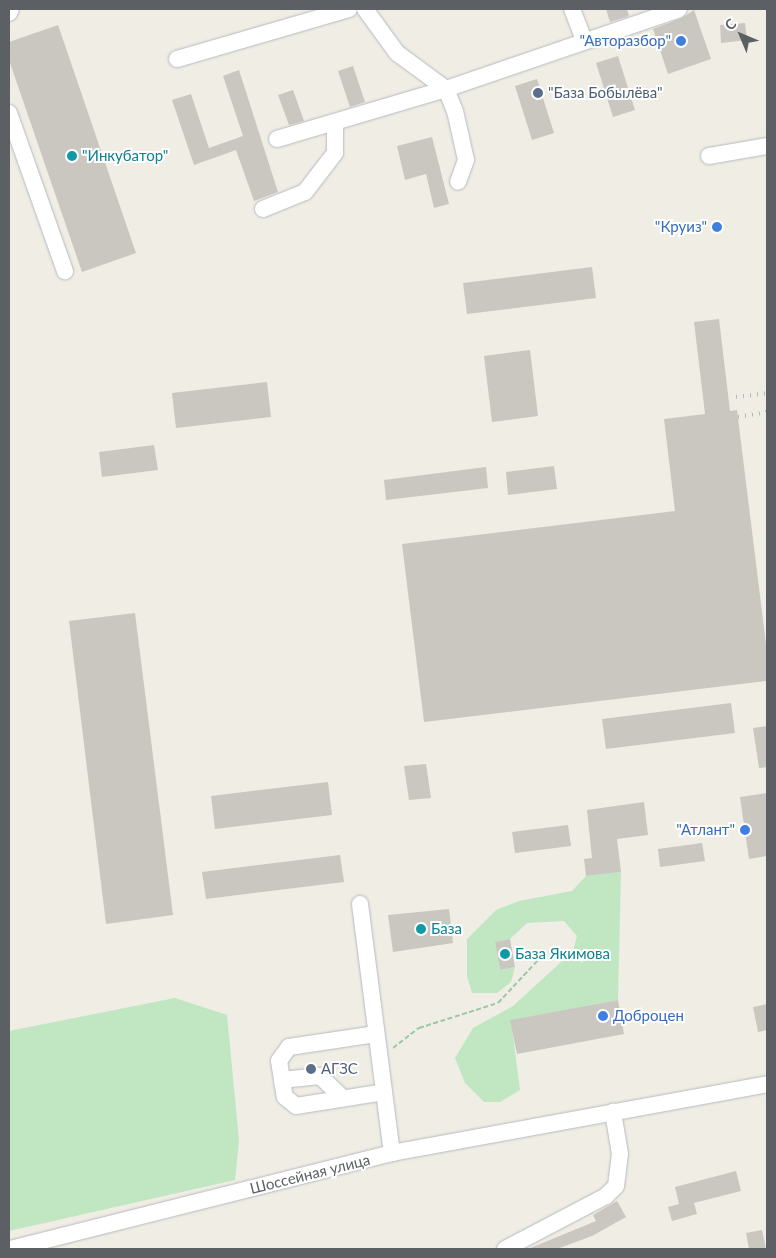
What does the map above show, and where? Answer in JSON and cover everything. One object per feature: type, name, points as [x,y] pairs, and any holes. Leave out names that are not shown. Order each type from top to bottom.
[{"type":"street","points":[[178,59],[349,9]]},
{"type":"street","points":[[365,9],[397,53],[446,89],[455,111],[466,160],[458,182]]},
{"type":"street","points":[[572,9],[584,41]]},
{"type":"street","points":[[277,139],[446,89],[679,9]]},
{"type":"street","points":[[9,113],[65,271]]},
{"type":"street","points":[[263,209],[305,192],[335,153],[334,122]]},
{"type":"street","points":[[710,156],[767,146]]},
{"type":"street","points":[[360,904],[392,1153]]},
{"type":"street","points":[[376,1034],[289,1047],[279,1061],[284,1097],[296,1106],[384,1092]]},
{"type":"street","points":[[282,1080],[320,1076],[343,1098]]},
{"type":"street","name":"Шоссейная улица","points":[[10,1249],[392,1153],[767,1084]]},
{"type":"street","points":[[506,1249],[606,1196],[616,1186],[620,1154],[613,1112]]},
{"type":"path","points":[[380,1059],[419,1028],[498,1003],[539,959]]},
{"type":"green space","points":[[621,872],[618,1000],[511,1020],[520,1090],[500,1102],[484,1102],[465,1083],[455,1058],[473,1028],[513,1006],[573,951],[577,936],[564,921],[527,923],[510,939],[495,942],[500,970],[515,967],[511,982],[497,993],[472,993],[467,976],[467,939],[496,910],[519,901],[572,891],[586,876]]},
{"type":"green space","points":[[175,998],[227,1015],[239,1141],[235,1180],[9,1231],[9,1031]]},
{"type":"building","points":[[606,9],[627,9],[629,16],[610,22]]},
{"type":"building","points":[[694,10],[711,59],[668,74],[653,29],[682,18]]},
{"type":"building","points":[[745,23],[747,40],[721,43],[720,25]]},
{"type":"building","name":"\"Инкубатор\"","points":[[58,25],[136,253],[82,272],[9,60],[9,42]]},
{"type":"building","points":[[618,56],[635,110],[613,117],[596,63]]},
{"type":"building","points":[[353,66],[365,102],[350,107],[338,71]]},
{"type":"building","points":[[239,70],[278,192],[254,201],[236,150],[194,165],[172,100],[191,94],[209,148],[243,136],[223,76]]},
{"type":"building","points":[[537,79],[554,133],[532,140],[515,86]]},
{"type":"building","points":[[293,90],[304,121],[289,125],[278,95]]},
{"type":"building","points":[[432,137],[449,204],[434,208],[426,174],[405,180],[397,146]]},
{"type":"building","points":[[592,267],[596,298],[467,314],[463,283]]},
{"type":"building","points":[[719,319],[730,411],[737,410],[767,652],[767,681],[424,722],[402,544],[675,511],[664,419],[705,414],[694,322]]},
{"type":"building","points":[[530,350],[538,416],[492,422],[484,356]]},
{"type":"building","points":[[267,382],[271,417],[176,428],[172,393]]},
{"type":"building","points":[[154,445],[158,470],[102,477],[99,452]]},
{"type":"building","points":[[554,466],[557,489],[508,495],[506,472]]},
{"type":"building","points":[[486,467],[488,488],[386,500],[384,480]]},
{"type":"building","points":[[135,613],[173,915],[106,924],[69,621]]},
{"type":"building","points":[[731,703],[735,733],[606,749],[602,719]]},
{"type":"building","points":[[767,726],[767,767],[759,768],[753,728]]},
{"type":"building","points":[[426,764],[431,798],[409,800],[404,766]]},
{"type":"building","points":[[328,782],[332,815],[215,829],[211,796]]},
{"type":"building","points":[[767,793],[767,856],[749,859],[740,797]]},
{"type":"building","points":[[644,802],[648,835],[617,839],[621,872],[586,876],[584,859],[592,858],[587,810]]},
{"type":"building","points":[[568,825],[571,846],[515,853],[512,832]]},
{"type":"building","points":[[702,843],[705,861],[660,867],[658,849]]},
{"type":"building","points":[[340,855],[344,882],[206,899],[202,872]]},
{"type":"building","name":"База","points":[[449,909],[453,943],[393,952],[388,915]]},
{"type":"building","name":"База Якимова","points":[[510,939],[515,967],[500,970],[495,942]]},
{"type":"building","points":[[618,1000],[624,1034],[517,1054],[510,1020]]},
{"type":"building","points":[[767,1004],[767,1030],[758,1032],[753,1007]]},
{"type":"building","points":[[736,1171],[741,1191],[694,1203],[697,1214],[672,1221],[668,1207],[679,1204],[675,1187]]},
{"type":"building","points":[[617,1201],[626,1217],[592,1236],[557,1249],[528,1249],[596,1221],[593,1215]]},
{"type":"building","points":[[762,1230],[766,1249],[749,1249],[746,1233]]},
{"type":"railway","points":[[736,397],[767,393]]},
{"type":"railway","points":[[738,417],[767,412]]},
{"type":"place","name":"\"Авторазбор\"","points":[[681,41]]},
{"type":"place","name":"\"База Бобылёва\"","points":[[538,93]]},
{"type":"place","name":"\"Инкубатор\"","points":[[72,156]]},
{"type":"place","name":"\"Круиз\"","points":[[717,227]]},
{"type":"place","name":"\"Атлант\"","points":[[745,830]]},
{"type":"place","name":"База","points":[[421,929]]},
{"type":"place","name":"База Якимова","points":[[505,954]]},
{"type":"place","name":"Доброцен","points":[[603,1016]]},
{"type":"place","name":"АГЗС","points":[[311,1069]]}]
